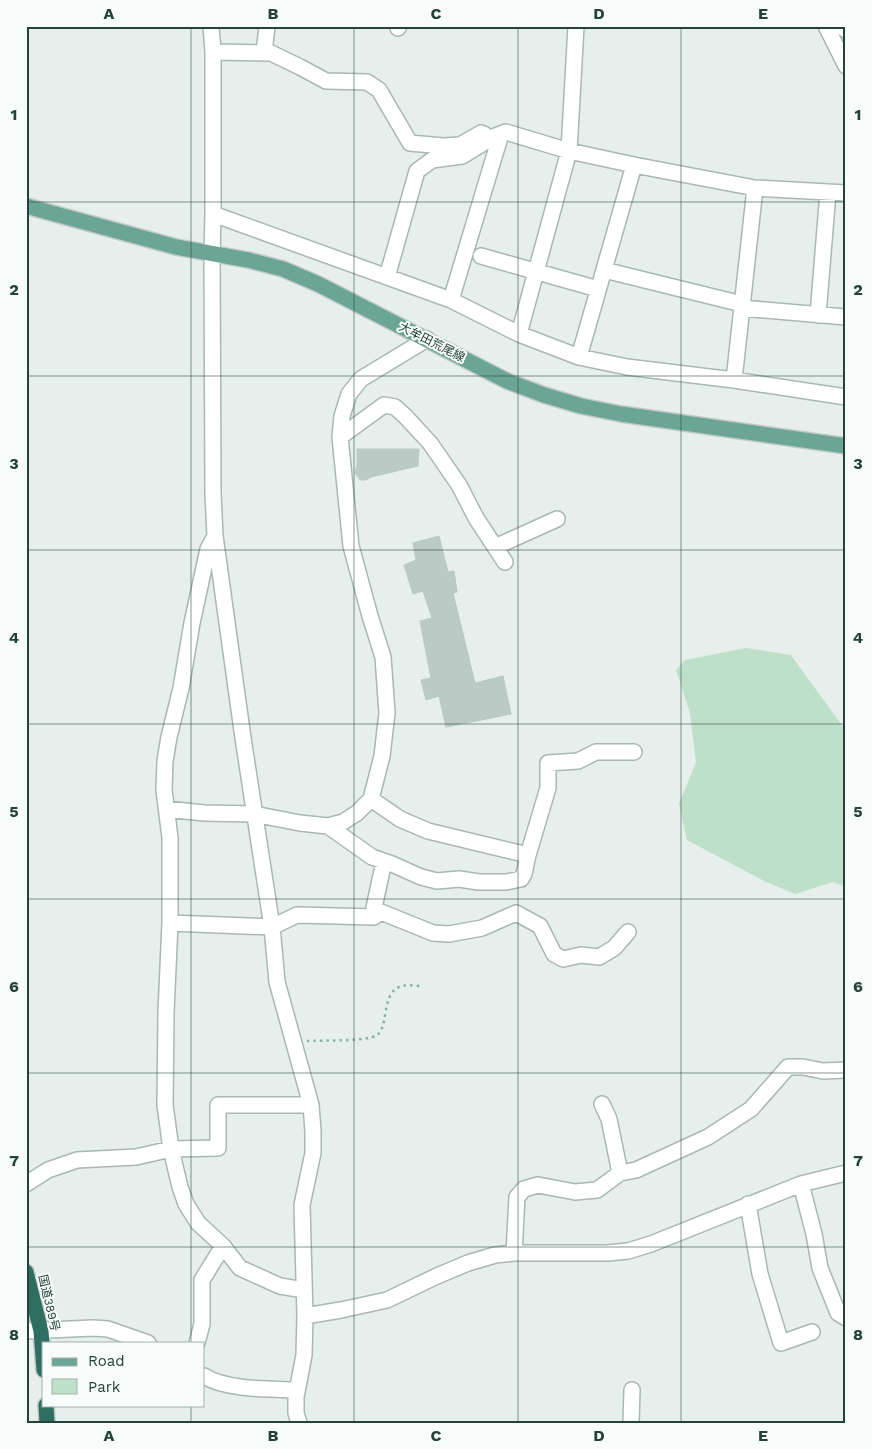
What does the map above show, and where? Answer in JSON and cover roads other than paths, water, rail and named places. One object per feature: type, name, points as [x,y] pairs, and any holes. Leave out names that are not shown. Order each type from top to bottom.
[{"type":"highway","name":"国道389号","points":[[26,1272],[34,1331],[42,1362]]},
{"type":"highway","points":[[46,1406],[47,1423]]},
{"type":"main road","name":"大牟田荒尾線","points":[[26,206],[176,247],[248,260],[283,269],[318,284],[507,381],[581,406],[620,414],[846,446]]},
{"type":"street","points":[[211,26],[213,52],[212,254],[213,493],[215,536],[254,814],[272,927],[277,982],[311,1105],[313,1131],[313,1153],[302,1205],[305,1316],[304,1355],[296,1397],[296,1413],[299,1423]]},
{"type":"street","points":[[264,53],[267,26]]},
{"type":"street","points":[[519,334],[569,151],[576,26]]},
{"type":"street","points":[[826,26],[846,66]]},
{"type":"street","points":[[840,26],[846,30]]},
{"type":"street","points":[[213,52],[271,53],[326,81],[367,82],[379,90],[410,143],[442,146],[460,145],[480,133],[497,135]]},
{"type":"street","points":[[388,277],[417,171],[432,160],[462,156],[497,135],[506,132],[569,151],[755,188],[846,193]]},
{"type":"street","points":[[451,300],[497,135]]},
{"type":"street","points":[[579,357],[634,165]]},
{"type":"street","points":[[734,380],[755,188]]},
{"type":"street","points":[[818,315],[828,192]]},
{"type":"street","points":[[213,214],[451,300],[519,334],[579,357],[627,367],[734,380],[846,397]]},
{"type":"street","points":[[481,256],[598,289]]},
{"type":"street","points":[[604,270],[742,306],[846,317]]},
{"type":"street","points":[[166,809],[204,813],[254,814],[300,823],[328,826],[343,822],[357,813],[371,799],[382,756],[387,713],[383,657],[351,546],[340,438],[342,416],[350,394],[361,379],[427,339]]},
{"type":"street","points":[[340,438],[384,405],[395,407],[430,443],[459,485],[476,518],[505,562]]},
{"type":"street","points":[[495,547],[557,519]]},
{"type":"street","points":[[215,536],[208,549],[192,623],[182,688],[166,753],[164,790],[170,838],[170,923],[166,1012],[165,1105],[171,1149],[180,1187],[186,1204],[198,1222],[222,1246],[240,1268],[280,1286],[304,1290]]},
{"type":"street","points":[[328,826],[372,857],[421,877],[437,881],[458,879],[479,882],[506,882],[521,879],[548,788],[548,763],[578,761],[596,752],[634,752]]},
{"type":"street","points":[[371,799],[400,819],[428,831],[528,855]]},
{"type":"street","points":[[372,917],[384,861]]},
{"type":"street","points":[[170,923],[272,927],[297,915],[374,917],[381,912],[433,933],[449,934],[482,928],[516,913],[540,926],[554,954],[563,959],[580,955],[599,957],[614,948],[628,932]]},
{"type":"street","points":[[514,1254],[518,1197],[524,1189],[538,1185],[574,1192],[596,1190],[620,1173],[636,1170],[708,1137],[751,1109],[788,1067],[802,1067],[823,1071],[846,1070]]},
{"type":"street","points":[[26,1184],[48,1170],[77,1160],[136,1157],[171,1149],[218,1148],[218,1104],[311,1105]]},
{"type":"street","points":[[602,1104],[609,1119],[620,1173]]},
{"type":"street","points":[[305,1316],[387,1300],[436,1276],[468,1263],[495,1255],[608,1254],[628,1251],[651,1244],[801,1184],[846,1173]]},
{"type":"street","points":[[801,1184],[814,1234],[820,1268],[838,1313],[846,1318]]},
{"type":"street","points":[[748,1204],[760,1274],[781,1343],[812,1332]]},
{"type":"street","points":[[197,1342],[202,1324],[202,1280],[222,1246]]},
{"type":"street","points":[[34,1331],[83,1328],[108,1329],[145,1342]]},
{"type":"street","points":[[205,1377],[213,1382],[247,1388],[297,1390]]},
{"type":"street","points":[[631,1423],[632,1390]]}]
